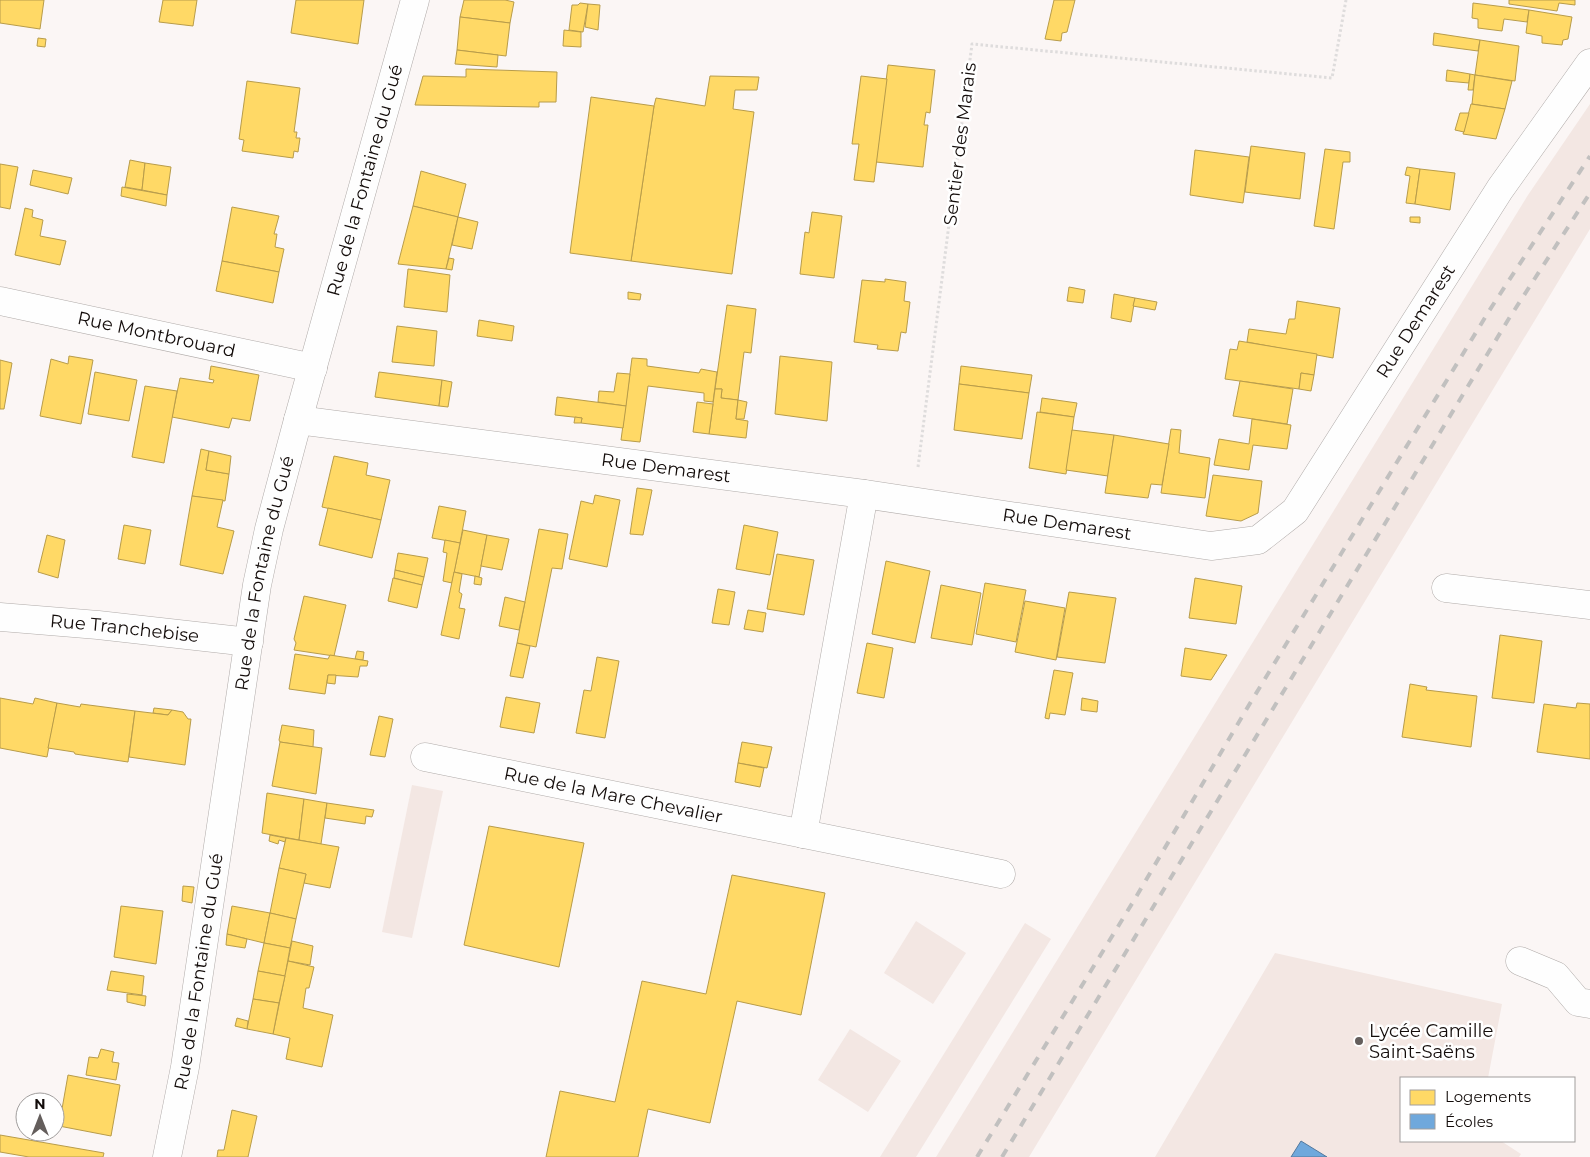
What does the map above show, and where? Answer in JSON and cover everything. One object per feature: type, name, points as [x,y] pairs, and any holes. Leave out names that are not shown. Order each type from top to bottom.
[{"type":"street","name":"Rue de la Fontaine du Gué","points":[[167,1157],[185,1067],[257,585],[269,529],[415,0]]},
{"type":"street","name":"Rue Demarest","points":[[298,420],[864,494],[1210,546],[1258,540],[1295,511],[1500,189],[1590,63]]},
{"type":"street","name":"Rue Montbrouard","points":[[0,301],[313,368]]},
{"type":"street","points":[[803,834],[864,494]]},
{"type":"street","points":[[1446,588],[1590,605]]},
{"type":"street","name":"Rue Tranchebise","points":[[0,617],[108,626],[249,642]]},
{"type":"street","name":"Rue de la Mare Chevalier","points":[[425,757],[1000,874]]},
{"type":"street","points":[[1520,961],[1556,976],[1578,1002],[1590,1004]]},
{"type":"path","name":"Sentier des Marais","points":[[914,502],[972,44],[1332,78],[1346,0]]},
{"type":"shaded area","points":[[1590,104],[1590,229],[1029,1157],[936,1157],[1528,195]]},
{"type":"shaded area","points":[[412,785],[443,791],[412,938],[382,932]]},
{"type":"shaded area","points":[[916,921],[966,953],[933,1004],[884,973]]},
{"type":"shaded area","points":[[1025,923],[1051,939],[916,1157],[880,1157]]},
{"type":"shaded area","name":"Lycée Camille Saint-Saëns","points":[[1275,953],[1502,1004],[1488,1077],[1400,1077],[1400,1142],[1503,1142],[1521,1154],[1519,1157],[1155,1157]]},
{"type":"shaded area","points":[[850,1029],[901,1061],[868,1112],[818,1080]]},
{"type":"building: Logements","points":[[0,0],[44,0],[40,29],[0,23]]},
{"type":"building: Logements","points":[[163,0],[197,0],[193,26],[159,22]]},
{"type":"building: Logements","points":[[296,0],[364,0],[358,44],[291,33]]},
{"type":"building: Logements","points":[[464,0],[505,0],[514,2],[510,23],[460,17]]},
{"type":"building: Logements","points":[[1054,0],[1075,0],[1067,32],[1062,33],[1061,41],[1045,39]]},
{"type":"building: Logements","points":[[1509,0],[1575,0],[1575,5],[1559,3],[1557,11],[1509,4]]},
{"type":"building: Logements","points":[[1473,3],[1529,10],[1527,22],[1504,19],[1502,31],[1478,28],[1478,19],[1472,18]]},
{"type":"building: Logements","points":[[588,4],[583,32],[569,30],[572,5]]},
{"type":"building: Logements","points":[[588,4],[600,5],[598,30],[585,27]]},
{"type":"building: Logements","points":[[1529,10],[1572,17],[1568,39],[1563,40],[1562,45],[1542,43],[1542,36],[1526,33]]},
{"type":"building: Logements","points":[[460,17],[510,23],[506,56],[457,50]]},
{"type":"building: Logements","points":[[564,30],[581,32],[581,47],[563,46]]},
{"type":"building: Logements","points":[[1434,33],[1480,40],[1478,51],[1433,45]]},
{"type":"building: Logements","points":[[38,38],[46,39],[45,47],[37,46]]},
{"type":"building: Logements","points":[[1480,40],[1519,46],[1515,81],[1475,75]]},
{"type":"building: Logements","points":[[457,50],[498,55],[497,67],[455,64]]},
{"type":"building: Logements","points":[[888,65],[935,70],[930,113],[926,112],[924,125],[928,125],[923,167],[876,162]]},
{"type":"building: Logements","points":[[466,69],[557,72],[556,102],[539,102],[539,107],[415,105],[423,76],[466,77]]},
{"type":"building: Logements","points":[[1447,70],[1470,74],[1469,83],[1446,81]]},
{"type":"building: Logements","points":[[1470,74],[1475,75],[1473,90],[1468,90]]},
{"type":"building: Logements","points":[[1475,75],[1512,81],[1505,109],[1472,104]]},
{"type":"building: Logements","points":[[710,76],[759,77],[757,90],[735,90],[733,109],[754,112],[732,274],[631,261],[656,98],[705,106]]},
{"type":"building: Logements","points":[[861,76],[887,79],[874,182],[854,180],[859,144],[852,144]]},
{"type":"building: Logements","points":[[247,81],[300,88],[294,132],[297,132],[296,138],[300,138],[298,152],[294,151],[293,158],[242,151],[244,140],[239,139]]},
{"type":"building: Logements","points":[[591,97],[654,106],[631,261],[570,253]]},
{"type":"building: Logements","points":[[1471,104],[1505,109],[1496,139],[1463,134]]},
{"type":"building: Logements","points":[[1460,113],[1469,113],[1464,132],[1455,130]]},
{"type":"building: Logements","points":[[1251,146],[1305,153],[1300,199],[1245,192]]},
{"type":"building: Logements","points":[[1325,149],[1350,152],[1350,162],[1343,162],[1334,229],[1314,226]]},
{"type":"building: Logements","points":[[1195,150],[1249,157],[1243,203],[1190,195]]},
{"type":"building: Logements","points":[[130,160],[145,163],[142,190],[125,187]]},
{"type":"building: Logements","points":[[145,163],[171,167],[167,195],[142,190]]},
{"type":"building: Logements","points":[[0,164],[18,167],[10,209],[0,207]]},
{"type":"building: Logements","points":[[1407,167],[1420,169],[1415,204],[1406,203],[1410,176],[1405,175]]},
{"type":"building: Logements","points":[[1420,169],[1455,173],[1450,210],[1415,204]]},
{"type":"building: Logements","points":[[33,170],[72,178],[68,194],[30,185]]},
{"type":"building: Logements","points":[[421,171],[466,184],[458,217],[413,206]]},
{"type":"building: Logements","points":[[122,187],[167,195],[166,206],[121,196]]},
{"type":"building: Logements","points":[[413,206],[458,217],[446,269],[398,264]]},
{"type":"building: Logements","points":[[232,207],[279,216],[274,234],[277,234],[275,247],[284,249],[279,272],[222,261]]},
{"type":"building: Logements","points":[[25,208],[33,210],[32,217],[43,220],[40,236],[66,241],[60,265],[15,255]]},
{"type":"building: Logements","points":[[812,212],[842,216],[834,278],[800,274],[805,232],[809,233]]},
{"type":"building: Logements","points":[[458,217],[478,222],[472,249],[452,245]]},
{"type":"building: Logements","points":[[1410,217],[1420,217],[1420,223],[1410,222]]},
{"type":"building: Logements","points":[[449,258],[454,259],[452,270],[446,269]]},
{"type":"building: Logements","points":[[222,261],[279,272],[273,303],[216,291]]},
{"type":"building: Logements","points":[[408,269],[450,275],[447,312],[404,307]]},
{"type":"building: Logements","points":[[885,279],[906,282],[904,301],[910,302],[906,333],[901,332],[898,351],[877,349],[878,345],[854,342],[862,280],[885,282]]},
{"type":"building: Logements","points":[[1069,287],[1085,290],[1083,303],[1067,301]]},
{"type":"building: Logements","points":[[628,292],[641,294],[640,300],[628,299]]},
{"type":"building: Logements","points":[[1114,294],[1135,298],[1131,322],[1111,318]]},
{"type":"building: Logements","points":[[1135,298],[1157,302],[1155,310],[1133,306]]},
{"type":"building: Logements","points":[[1297,301],[1340,308],[1333,358],[1247,342],[1249,329],[1286,334],[1289,319],[1295,319]]},
{"type":"building: Logements","points":[[727,305],[756,309],[751,353],[744,352],[738,400],[721,398],[722,389],[715,389]]},
{"type":"building: Logements","points":[[479,320],[514,326],[512,341],[477,336]]},
{"type":"building: Logements","points":[[397,326],[437,331],[434,366],[392,362]]},
{"type":"building: Logements","points":[[1239,341],[1317,354],[1314,375],[1301,373],[1299,389],[1225,379],[1230,349],[1237,350]]},
{"type":"building: Logements","points":[[69,356],[93,360],[81,424],[40,416],[51,359],[68,364]]},
{"type":"building: Logements","points":[[780,356],[832,362],[827,421],[775,414]]},
{"type":"building: Logements","points":[[632,358],[647,359],[647,366],[699,373],[701,369],[717,372],[713,402],[704,401],[704,393],[648,386],[640,442],[621,440]]},
{"type":"building: Logements","points":[[0,360],[12,363],[4,409],[0,409]]},
{"type":"building: Logements","points":[[211,366],[259,375],[250,421],[232,418],[229,428],[172,417],[180,378],[213,383],[214,380],[209,379]]},
{"type":"building: Logements","points":[[961,366],[1032,375],[1029,393],[959,384]]},
{"type":"building: Logements","points":[[95,372],[137,380],[129,421],[88,414]]},
{"type":"building: Logements","points":[[379,372],[442,380],[439,406],[375,397]]},
{"type":"building: Logements","points":[[617,373],[630,374],[626,406],[598,402],[599,391],[614,392]]},
{"type":"building: Logements","points":[[1301,373],[1314,375],[1311,391],[1299,389]]},
{"type":"building: Logements","points":[[442,380],[452,382],[448,407],[439,406]]},
{"type":"building: Logements","points":[[1240,381],[1293,389],[1287,424],[1233,416]]},
{"type":"building: Logements","points":[[959,384],[1029,393],[1022,439],[954,430]]},
{"type":"building: Logements","points":[[145,386],[177,391],[164,463],[132,457]]},
{"type":"building: Logements","points":[[715,389],[722,389],[721,398],[738,400],[736,419],[748,421],[746,438],[709,434]]},
{"type":"building: Logements","points":[[557,397],[626,406],[623,428],[581,423],[582,418],[555,415]]},
{"type":"building: Logements","points":[[1042,398],[1077,403],[1074,417],[1040,412]]},
{"type":"building: Logements","points":[[738,400],[747,402],[744,419],[736,419]]},
{"type":"building: Logements","points":[[697,402],[713,404],[709,434],[693,432]]},
{"type":"building: Logements","points":[[1037,412],[1074,417],[1066,474],[1029,468]]},
{"type":"building: Logements","points":[[575,417],[582,418],[581,423],[574,423]]},
{"type":"building: Logements","points":[[1252,419],[1291,425],[1287,449],[1253,445],[1249,470],[1214,465],[1219,439],[1249,444]]},
{"type":"building: Logements","points":[[1171,429],[1181,430],[1179,453],[1210,458],[1205,498],[1161,493]]},
{"type":"building: Logements","points":[[1072,430],[1114,435],[1108,476],[1066,470]]},
{"type":"building: Logements","points":[[1114,435],[1169,444],[1162,485],[1151,484],[1148,498],[1105,493]]},
{"type":"building: Logements","points":[[201,449],[209,451],[206,470],[229,474],[225,501],[192,496]]},
{"type":"building: Logements","points":[[209,451],[231,456],[229,474],[206,470]]},
{"type":"building: Logements","points":[[334,456],[368,463],[366,475],[390,480],[381,520],[322,507]]},
{"type":"building: Logements","points":[[1213,475],[1262,481],[1258,513],[1241,521],[1206,516]]},
{"type":"building: Logements","points":[[637,488],[652,490],[643,535],[630,534]]},
{"type":"building: Logements","points":[[595,495],[620,500],[607,567],[569,559],[581,501],[593,504]]},
{"type":"building: Logements","points":[[192,496],[223,500],[217,527],[234,531],[223,574],[180,565]]},
{"type":"building: Logements","points":[[439,506],[466,511],[460,543],[432,538]]},
{"type":"building: Logements","points":[[328,508],[381,520],[372,558],[319,545]]},
{"type":"building: Logements","points":[[124,525],[151,530],[145,564],[118,559]]},
{"type":"building: Logements","points":[[744,525],[778,532],[770,575],[736,569]]},
{"type":"building: Logements","points":[[539,529],[568,534],[562,569],[552,568],[536,647],[517,643]]},
{"type":"building: Logements","points":[[463,530],[487,535],[479,577],[454,572]]},
{"type":"building: Logements","points":[[47,535],[65,540],[58,578],[38,572]]},
{"type":"building: Logements","points":[[487,535],[509,539],[502,570],[481,566]]},
{"type":"building: Logements","points":[[445,540],[460,543],[452,583],[443,581],[447,553],[443,552]]},
{"type":"building: Logements","points":[[398,553],[428,558],[424,577],[395,570]]},
{"type":"building: Logements","points":[[777,554],[814,560],[804,615],[767,609]]},
{"type":"building: Logements","points":[[886,561],[930,571],[915,643],[872,634]]},
{"type":"building: Logements","points":[[395,570],[424,577],[422,585],[394,578]]},
{"type":"building: Logements","points":[[454,572],[462,574],[459,592],[462,594],[459,608],[465,609],[459,639],[441,635]]},
{"type":"building: Logements","points":[[475,576],[482,578],[481,585],[474,584]]},
{"type":"building: Logements","points":[[393,578],[422,585],[417,608],[388,601]]},
{"type":"building: Logements","points":[[1195,578],[1242,586],[1236,624],[1189,618]]},
{"type":"building: Logements","points":[[985,583],[1026,590],[1016,642],[976,634]]},
{"type":"building: Logements","points":[[941,585],[981,593],[972,645],[931,638]]},
{"type":"building: Logements","points":[[718,589],[735,592],[729,625],[712,623]]},
{"type":"building: Logements","points":[[1069,592],[1116,598],[1105,663],[1057,657]]},
{"type":"building: Logements","points":[[304,596],[346,605],[334,656],[294,650],[296,643],[294,639]]},
{"type":"building: Logements","points":[[505,597],[525,602],[519,630],[499,626]]},
{"type":"building: Logements","points":[[1025,601],[1065,608],[1056,660],[1015,652]]},
{"type":"building: Logements","points":[[748,610],[766,613],[763,632],[744,629]]},
{"type":"building: Logements","points":[[1500,635],[1542,641],[1534,703],[1492,698]]},
{"type":"building: Logements","points":[[517,643],[530,646],[523,678],[510,676]]},
{"type":"building: Logements","points":[[867,643],[893,648],[884,698],[857,693]]},
{"type":"building: Logements","points":[[1185,648],[1227,655],[1211,680],[1181,676]]},
{"type":"building: Logements","points":[[357,651],[364,652],[363,660],[355,659]]},
{"type":"building: Logements","points":[[295,654],[328,659],[330,655],[368,661],[367,666],[360,666],[358,677],[328,675],[325,694],[289,689]]},
{"type":"building: Logements","points":[[597,657],[619,661],[605,738],[576,733],[584,690],[591,691]]},
{"type":"building: Logements","points":[[1054,670],[1073,673],[1065,715],[1050,713],[1049,719],[1045,718]]},
{"type":"building: Logements","points":[[328,675],[336,675],[335,684],[327,683]]},
{"type":"building: Logements","points":[[1410,684],[1427,687],[1426,690],[1477,696],[1471,747],[1402,737]]},
{"type":"building: Logements","points":[[506,697],[540,703],[534,733],[500,727]]},
{"type":"building: Logements","points":[[0,698],[33,704],[35,698],[57,703],[47,757],[0,748]]},
{"type":"building: Logements","points":[[1082,698],[1098,701],[1097,712],[1081,710]]},
{"type":"building: Logements","points":[[57,703],[80,707],[81,704],[135,711],[128,762],[48,748]]},
{"type":"building: Logements","points":[[1577,703],[1590,704],[1590,759],[1537,752],[1544,704],[1576,708]]},
{"type":"building: Logements","points":[[154,708],[172,710],[168,715],[153,713]]},
{"type":"building: Logements","points":[[172,710],[183,712],[188,719],[191,719],[185,765],[129,757],[135,711],[168,715]]},
{"type":"building: Logements","points":[[379,716],[393,719],[385,757],[370,755]]},
{"type":"building: Logements","points":[[282,725],[314,730],[313,747],[280,742]]},
{"type":"building: Logements","points":[[280,742],[322,748],[316,794],[272,786]]},
{"type":"building: Logements","points":[[742,742],[772,747],[767,768],[738,763]]},
{"type":"building: Logements","points":[[738,763],[764,768],[760,787],[735,782]]},
{"type":"building: Logements","points":[[267,793],[304,799],[299,840],[262,833]]},
{"type":"building: Logements","points":[[304,799],[327,803],[321,844],[299,840]]},
{"type":"building: Logements","points":[[327,803],[374,810],[372,817],[366,816],[365,824],[325,818]]},
{"type":"building: Logements","points":[[489,826],[584,843],[559,967],[464,945]]},
{"type":"building: Logements","points":[[270,835],[286,838],[285,842],[279,840],[278,844],[269,841]]},
{"type":"building: Logements","points":[[286,838],[339,847],[330,888],[304,883],[306,874],[279,868]]},
{"type":"building: Logements","points":[[279,868],[306,874],[296,919],[270,913]]},
{"type":"building: Logements","points":[[732,875],[825,893],[801,1015],[737,1001],[710,1123],[648,1109],[638,1157],[546,1157],[560,1091],[615,1102],[642,981],[706,994]]},
{"type":"building: Logements","points":[[183,886],[194,887],[192,903],[182,901]]},
{"type":"building: Logements","points":[[121,906],[163,911],[156,964],[114,957]]},
{"type":"building: Logements","points":[[232,906],[270,913],[264,943],[227,934]]},
{"type":"building: Logements","points":[[270,913],[296,919],[290,948],[264,943]]},
{"type":"building: Logements","points":[[227,934],[247,939],[245,948],[226,945]]},
{"type":"building: Logements","points":[[292,941],[313,946],[310,965],[288,961]]},
{"type":"building: Logements","points":[[264,943],[290,948],[285,976],[258,971]]},
{"type":"building: Logements","points":[[288,961],[314,967],[309,988],[306,988],[303,1008],[333,1015],[322,1067],[286,1059],[290,1038],[273,1034]]},
{"type":"building: Logements","points":[[111,971],[144,976],[142,995],[107,990]]},
{"type":"building: Logements","points":[[258,971],[285,976],[279,1003],[253,999]]},
{"type":"building: Logements","points":[[127,994],[146,996],[145,1006],[127,1002]]},
{"type":"building: Logements","points":[[253,999],[279,1003],[273,1034],[247,1029]]},
{"type":"building: Logements","points":[[237,1018],[248,1021],[247,1029],[235,1026]]},
{"type":"building: Logements","points":[[101,1049],[114,1052],[112,1062],[119,1063],[116,1080],[86,1075],[89,1057],[98,1058]]},
{"type":"building: Logements","points":[[68,1075],[120,1085],[111,1136],[65,1127],[65,1092]]},
{"type":"building: Logements","points":[[232,1110],[257,1116],[248,1157],[217,1157],[218,1150],[224,1150]]},
{"type":"building: Logements","points":[[0,1135],[15,1138],[15,1142],[40,1142],[104,1153],[103,1157],[29,1157],[0,1152]]},
{"type":"building: Écoles","points":[[1301,1141],[1327,1157],[1291,1157]]},
{"type":"railway","points":[[977,1157],[1489,311],[1590,156]]},
{"type":"railway","points":[[1002,1157],[1508,320],[1590,193]]},
{"type":"place","name":"Lycée Camille Saint-Saëns","points":[[1359,1041]]}]
